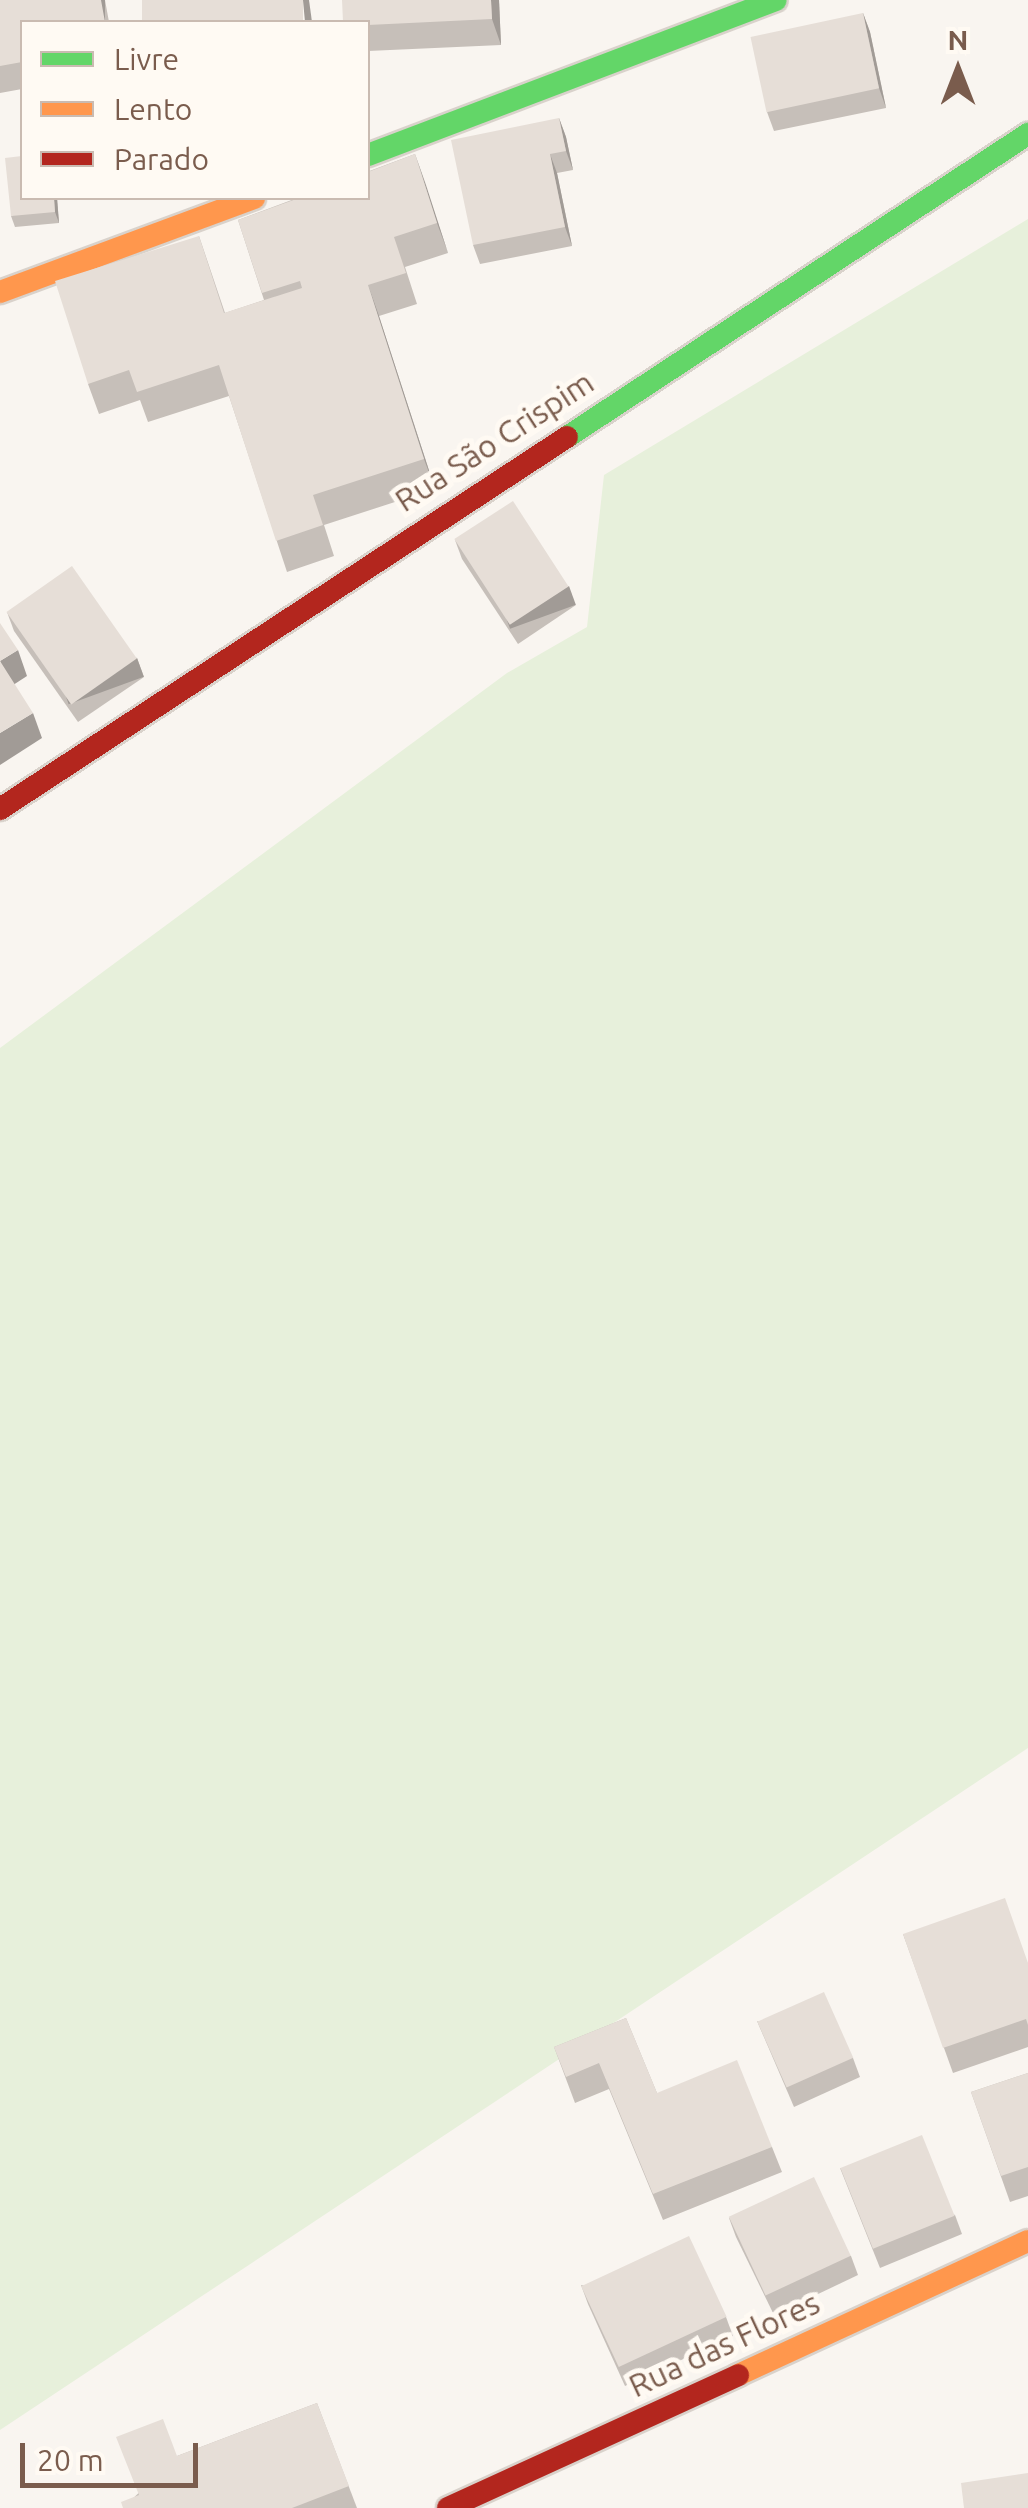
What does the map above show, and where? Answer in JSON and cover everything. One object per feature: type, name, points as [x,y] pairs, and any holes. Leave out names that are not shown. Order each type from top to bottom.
[{"type":"street","points":[[370,154],[776,0]]},
{"type":"street","name":"Rua São Crispim","points":[[0,809],[1028,134]]},
{"type":"street","points":[[0,292],[249,200]]},
{"type":"street","name":"Rua das Flores","points":[[448,2508],[1028,2241]]},
{"type":"green space","points":[[1028,219],[1028,1748],[0,2430],[0,1048],[507,673],[587,627],[604,475]]},
{"type":"building","points":[[0,0],[101,0],[105,20],[20,20],[20,62],[0,66]]},
{"type":"building","points":[[142,0],[303,0],[303,20],[142,20]]},
{"type":"building","points":[[342,0],[491,0],[492,19],[370,25],[370,20],[343,20]]},
{"type":"building","points":[[863,13],[879,88],[767,112],[751,37]]},
{"type":"building","points":[[559,118],[566,151],[550,154],[565,227],[473,245],[451,140]]},
{"type":"building","points":[[415,154],[437,223],[394,237],[406,273],[368,285],[424,459],[313,495],[323,525],[276,541],[219,365],[137,392],[129,370],[88,384],[55,281],[199,236],[224,313],[302,288],[300,281],[262,293],[238,220],[293,200],[370,200],[370,171]]},
{"type":"building","points":[[20,156],[20,200],[54,200],[55,212],[11,216],[5,158]]},
{"type":"building","points":[[513,501],[569,587],[510,625],[454,539]]},
{"type":"building","points":[[72,566],[137,659],[71,704],[6,612]]},
{"type":"building","points":[[0,623],[18,650],[0,661]]},
{"type":"building","points":[[0,661],[33,713],[0,733]]},
{"type":"building","points":[[1005,1898],[1028,1963],[1028,2025],[1026,2019],[943,2048],[903,1934]]},
{"type":"building","points":[[824,1992],[853,2058],[787,2087],[757,2022]]},
{"type":"building","points":[[626,2018],[657,2093],[737,2060],[772,2147],[653,2194],[599,2063],[566,2077],[554,2047]]},
{"type":"building","points":[[1028,2073],[1028,2167],[1001,2176],[971,2092]]},
{"type":"building","points":[[922,2135],[955,2216],[873,2249],[840,2168]]},
{"type":"building","points":[[814,2177],[851,2256],[766,2296],[729,2217]]},
{"type":"building","points":[[689,2236],[727,2317],[619,2367],[581,2286]]},
{"type":"building","points":[[317,2403],[349,2486],[292,2508],[123,2508],[121,2502],[139,2495],[116,2437],[163,2419],[177,2456]]},
{"type":"building","points":[[1028,2473],[1028,2508],[964,2508],[961,2483]]},
{"type":"traffic: fast","points":[[370,154],[776,0]]},
{"type":"traffic: fast","points":[[567,437],[1028,134]]},
{"type":"traffic: slow","points":[[0,292],[249,200]]},
{"type":"traffic: slow","points":[[738,2375],[1028,2241]]},
{"type":"traffic: jam","points":[[0,809],[567,437]]},
{"type":"traffic: jam","points":[[448,2508],[738,2375]]}]
